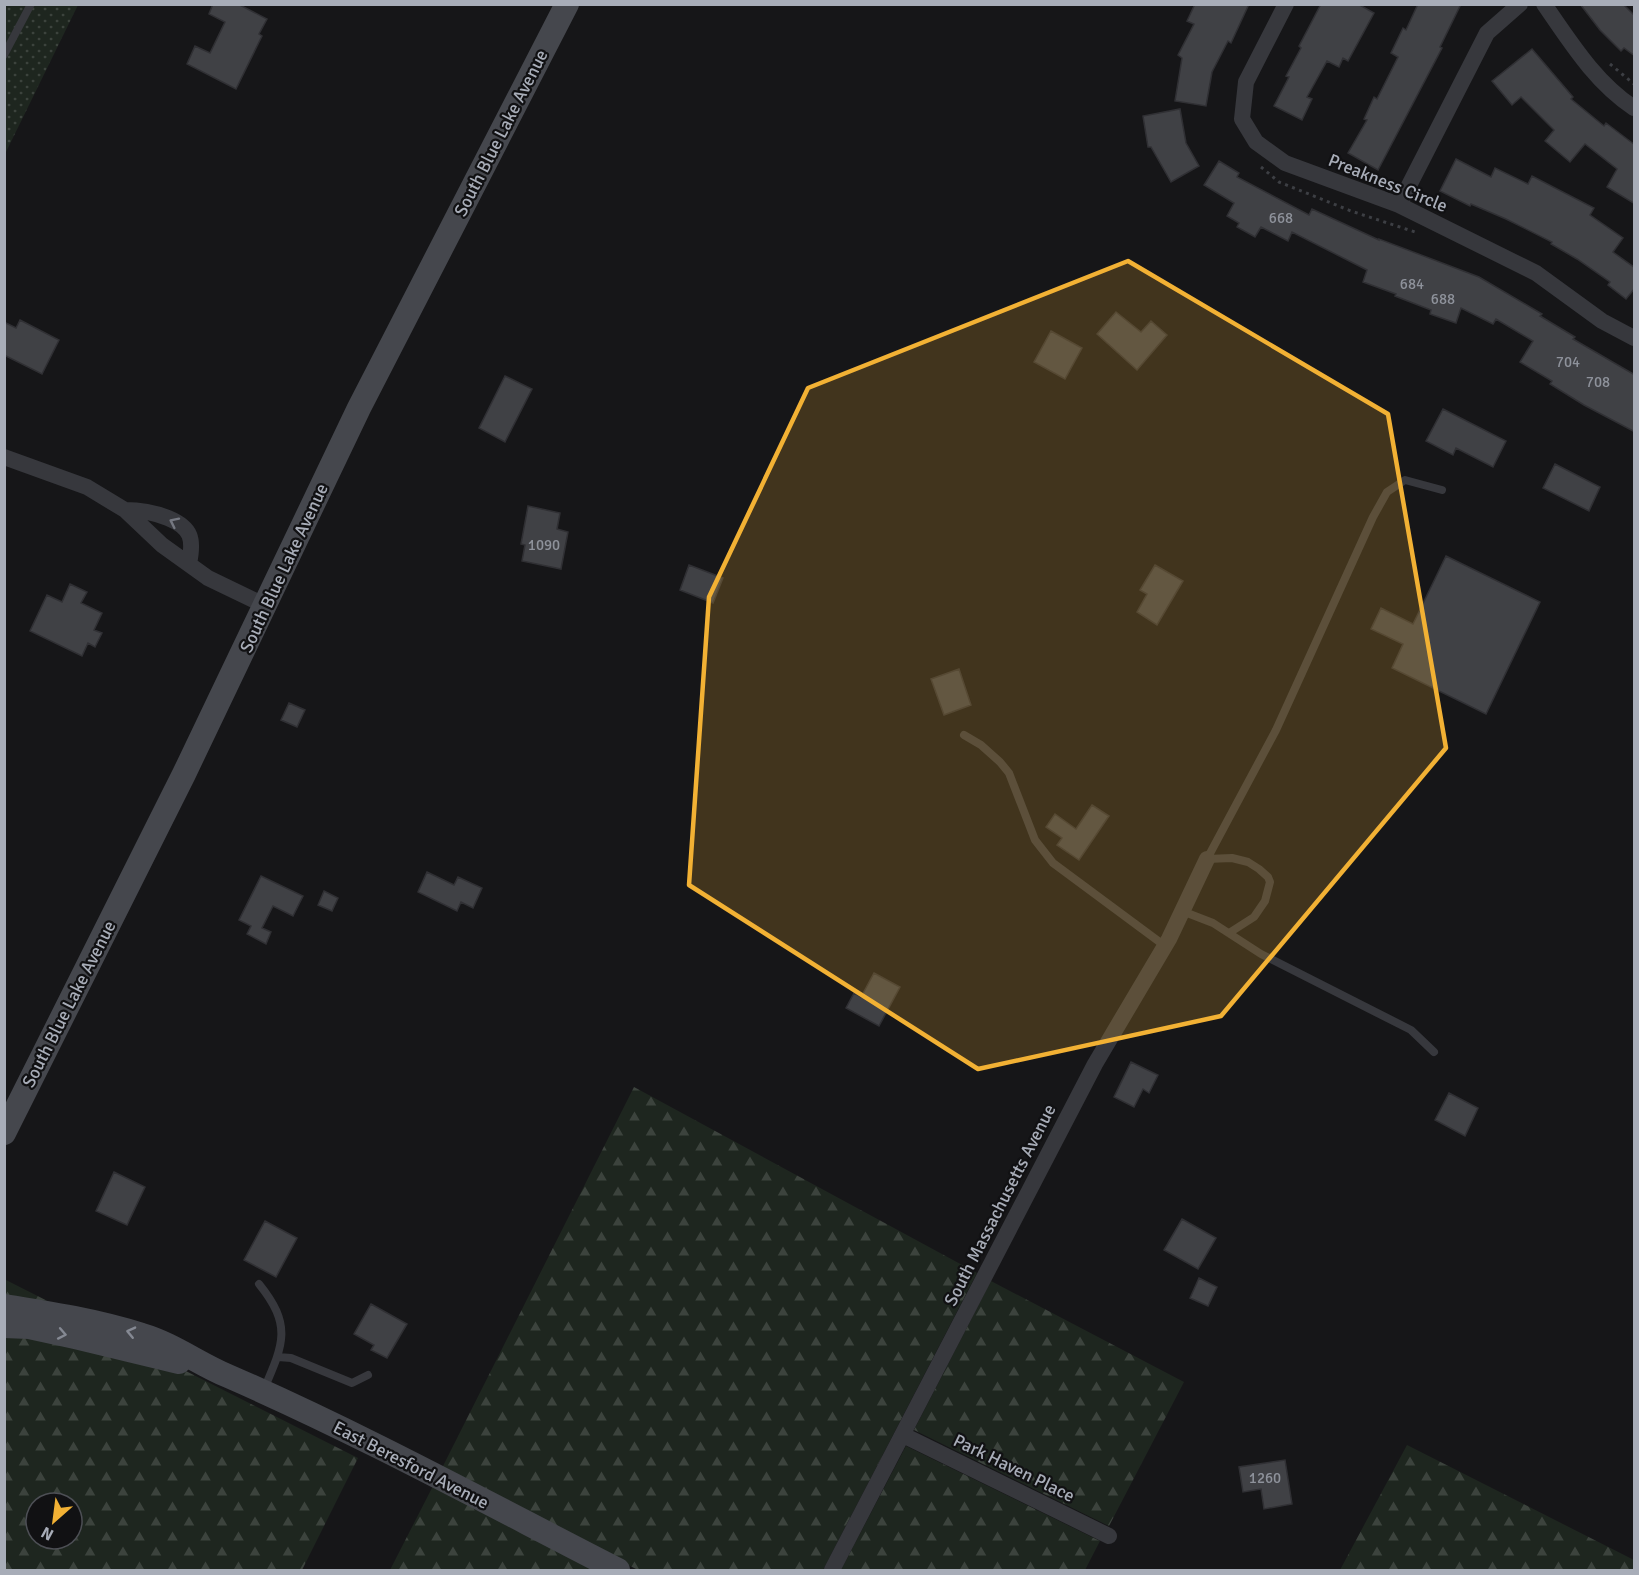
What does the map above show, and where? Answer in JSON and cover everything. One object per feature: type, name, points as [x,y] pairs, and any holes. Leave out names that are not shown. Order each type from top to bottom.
[{"type":"main road","name":"South Blue Lake Avenue","points":[[6,1128],[266,606],[359,408],[567,4]]},
{"type":"main road","name":"East Beresford Avenue","points":[[4,1306],[46,1312],[144,1335],[400,1459],[618,1570]]},
{"type":"main road","name":"East Beresford Avenue","points":[[4,1326],[28,1327],[173,1362],[202,1365]]},
{"type":"street","name":"Preakness Circle","points":[[1286,4],[1246,82],[1242,119],[1256,142],[1285,163],[1399,205],[1536,273],[1602,321],[1635,338]]},
{"type":"street","points":[[1399,205],[1488,33],[1520,4]]},
{"type":"street","points":[[1544,4],[1586,65],[1616,96],[1635,108]]},
{"type":"street","points":[[4,457],[87,487],[125,510],[162,545],[208,578],[266,606]]},
{"type":"street","points":[[125,510],[153,512],[182,524],[189,532],[191,541],[189,564]]},
{"type":"street","name":"South Massachusetts Avenue","points":[[832,1570],[1095,1064],[1165,946],[1207,859]]},
{"type":"street","name":"Park Haven Place","points":[[903,1435],[1109,1536]]},
{"type":"lane","points":[[4,56],[31,4]]},
{"type":"lane","points":[[1207,859],[1276,730],[1372,517],[1387,492],[1405,480],[1442,490]]},
{"type":"lane","points":[[964,735],[994,756],[1009,773],[1035,840],[1053,863],[1165,946]]},
{"type":"lane","points":[[1207,859],[1232,858],[1248,862],[1268,877],[1270,882],[1264,901],[1254,917],[1228,933]]},
{"type":"lane","points":[[1182,910],[1213,923],[1261,954],[1411,1030],[1434,1052]]},
{"type":"lane","points":[[259,1284],[270,1298],[279,1316],[283,1332],[278,1358],[263,1392]]},
{"type":"lane","points":[[278,1358],[291,1358],[352,1383],[368,1375]]},
{"type":"path","points":[[1605,60],[1635,84]]},
{"type":"highlighted area","points":[[1128,261],[1388,414],[1446,748],[1221,1016],[978,1069],[689,885],[709,597],[808,388]]},
{"type":"green space","points":[[5,5],[78,5],[5,154]]},
{"type":"green space","points":[[634,1087],[977,1273],[823,1570],[638,1570],[441,1470]]},
{"type":"green space","points":[[4,1279],[358,1458],[302,1570],[5,1570]]},
{"type":"green space","points":[[991,1281],[1184,1382],[1109,1526],[914,1430]]},
{"type":"green space","points":[[1407,1445],[1634,1560],[1634,1570],[1340,1570]]},
{"type":"green space","points":[[906,1446],[1100,1541],[1085,1570],[841,1570]]},
{"type":"green space","points":[[433,1486],[599,1570],[390,1570]]},
{"type":"building","points":[[213,4],[238,4],[267,19],[259,34],[262,36],[236,89],[187,64],[195,46],[210,53],[225,22],[209,14]]},
{"type":"building","points":[[1195,4],[1249,4],[1231,43],[1228,41],[1212,72],[1206,106],[1175,101],[1182,58],[1178,55],[1194,24],[1187,21]]},
{"type":"building","points":[[1321,4],[1358,4],[1374,13],[1348,61],[1343,58],[1339,67],[1327,61],[1307,97],[1312,99],[1302,120],[1274,106],[1289,77],[1286,76],[1301,48],[1299,46]]},
{"type":"building","points":[[1418,4],[1461,4],[1440,47],[1442,48],[1378,170],[1348,153],[1367,120],[1364,119],[1374,97],[1377,99],[1398,57],[1391,53],[1403,28],[1406,30]]},
{"type":"building","points":[[1580,4],[1623,4],[1635,16],[1635,56],[1624,48],[1621,51],[1600,30]]},
{"type":"building","points":[[1532,49],[1573,97],[1571,99],[1604,126],[1606,123],[1635,145],[1635,204],[1607,187],[1617,169],[1585,144],[1570,162],[1545,141],[1554,130],[1521,97],[1512,105],[1492,81]]},
{"type":"building","points":[[1180,109],[1186,143],[1199,166],[1171,182],[1151,147],[1148,147],[1143,116]]},
{"type":"building","points":[[1456,159],[1491,177],[1495,168],[1528,184],[1532,176],[1594,208],[1590,215],[1623,238],[1613,252],[1635,268],[1635,288],[1626,299],[1608,285],[1610,282],[1551,244],[1552,242],[1506,219],[1471,204],[1470,206],[1440,191]]},
{"type":"building","points":[[1219,161],[1239,173],[1237,177],[1309,215],[1312,209],[1379,240],[1479,277],[1542,314],[1540,316],[1575,337],[1573,339],[1635,375],[1635,432],[1584,405],[1550,384],[1552,381],[1520,362],[1533,341],[1496,319],[1493,324],[1461,308],[1456,323],[1430,314],[1431,310],[1363,282],[1367,270],[1292,232],[1288,241],[1261,227],[1255,237],[1237,227],[1239,223],[1227,216],[1234,203],[1204,185]]},
{"type":"building","points":[[1116,312],[1141,332],[1151,321],[1167,335],[1137,370],[1097,334]]},
{"type":"building","points":[[20,320],[59,340],[42,374],[4,355],[4,322],[16,328]]},
{"type":"building","points":[[1051,331],[1082,348],[1065,379],[1034,362]]},
{"type":"building","points":[[505,376],[532,389],[505,442],[479,428]]},
{"type":"building","points":[[1443,409],[1506,441],[1493,467],[1456,448],[1453,455],[1426,441]]},
{"type":"building","points":[[1555,464],[1600,487],[1589,511],[1543,488]]},
{"type":"building","points":[[528,506],[560,513],[557,529],[568,532],[561,569],[522,561],[525,545],[521,544]]},
{"type":"building","points":[[1446,556],[1540,602],[1486,714],[1392,668],[1403,644],[1371,629],[1381,608],[1413,624]]},
{"type":"building","points":[[689,565],[723,578],[713,603],[680,590]]},
{"type":"building","points":[[1155,565],[1183,581],[1157,625],[1137,612],[1147,594],[1140,590]]},
{"type":"building","points":[[70,584],[87,592],[81,603],[102,613],[94,630],[102,633],[95,647],[88,643],[82,656],[30,631],[47,595],[62,602]]},
{"type":"building","points":[[959,669],[971,705],[944,715],[931,679]]},
{"type":"building","points":[[289,703],[305,710],[297,727],[281,720]]},
{"type":"building","points":[[1092,805],[1109,816],[1079,860],[1057,845],[1062,838],[1046,827],[1055,814],[1076,829]]},
{"type":"building","points":[[427,872],[454,885],[458,877],[482,888],[473,908],[461,902],[457,911],[418,892]]},
{"type":"building","points":[[261,876],[303,896],[293,916],[273,906],[262,928],[271,932],[266,944],[247,934],[251,926],[239,920]]},
{"type":"building","points":[[324,891],[338,898],[332,911],[318,905]]},
{"type":"building","points":[[874,973],[900,987],[879,1026],[846,1008],[854,993],[861,997]]},
{"type":"building","points":[[1131,1062],[1158,1075],[1149,1093],[1143,1089],[1134,1107],[1114,1097]]},
{"type":"building","points":[[1449,1093],[1478,1108],[1465,1136],[1435,1120]]},
{"type":"building","points":[[114,1172],[145,1187],[127,1225],[96,1211]]},
{"type":"building","points":[[1182,1219],[1216,1238],[1198,1269],[1164,1250]]},
{"type":"building","points":[[265,1221],[297,1238],[276,1277],[244,1260]]},
{"type":"building","points":[[1199,1278],[1217,1287],[1208,1306],[1190,1298]]},
{"type":"building","points":[[371,1304],[407,1324],[387,1358],[371,1350],[374,1345],[354,1334]]},
{"type":"building","points":[[1285,1460],[1292,1504],[1264,1509],[1261,1489],[1243,1492],[1239,1467]]}]
